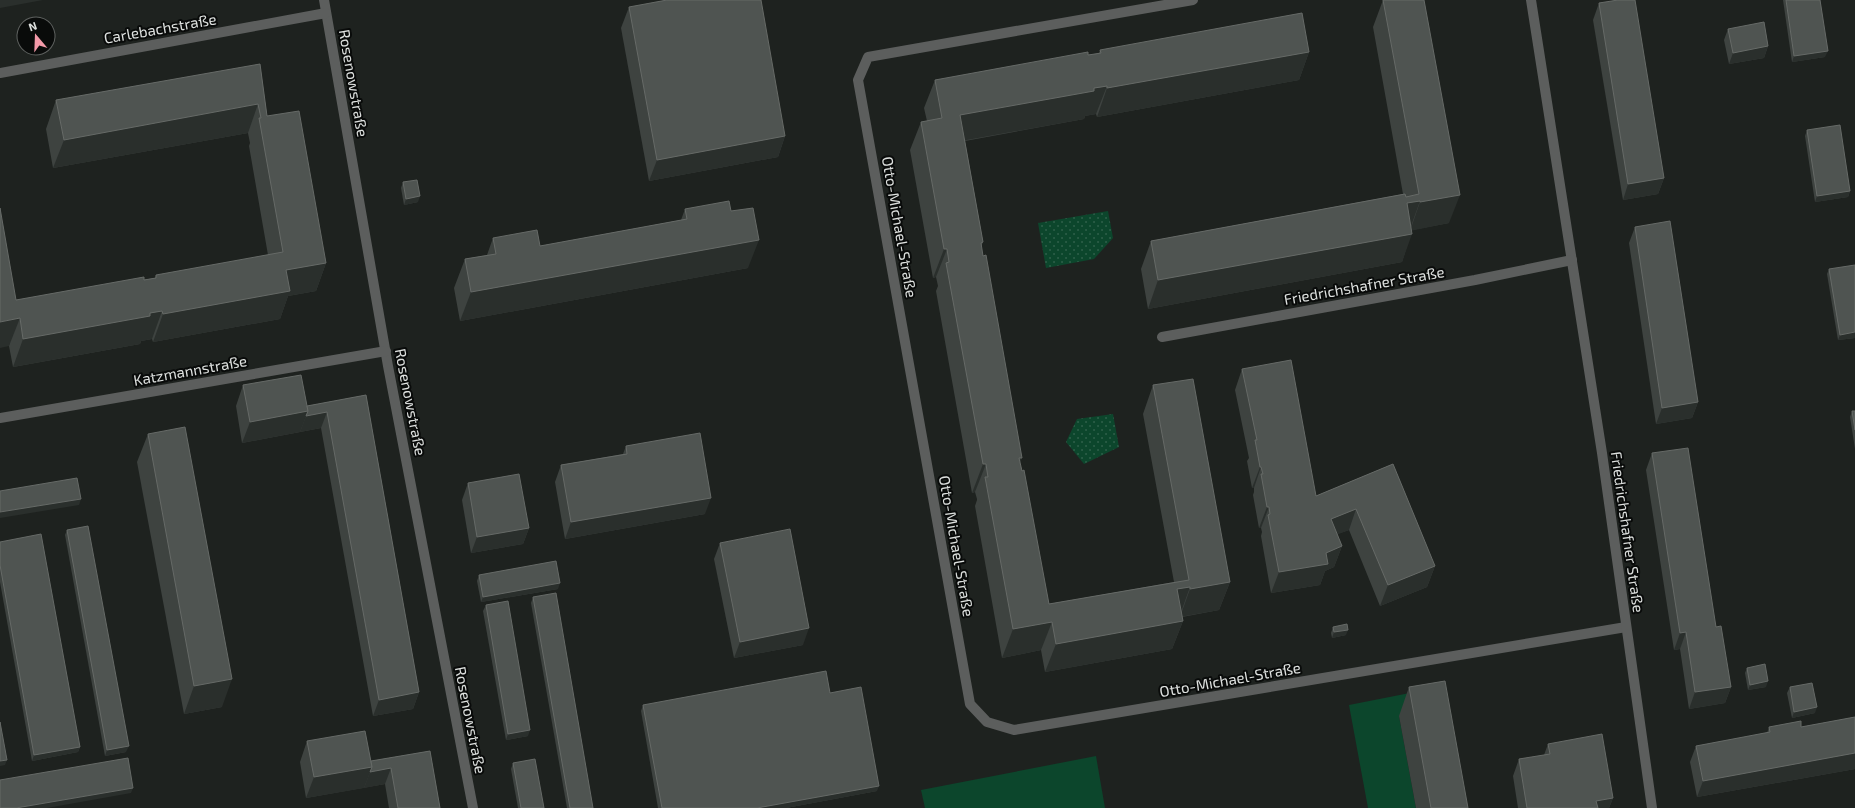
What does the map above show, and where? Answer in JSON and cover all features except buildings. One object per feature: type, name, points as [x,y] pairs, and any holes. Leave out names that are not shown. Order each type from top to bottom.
[{"type":"street","name":"Rosenowstraße","points":[[324,0],[386,351],[473,808]]},
{"type":"street","name":"Otto-Michael-Straße","points":[[1193,0],[868,57],[858,80],[970,704],[987,722],[1014,730],[1626,627]]},
{"type":"street","name":"Friedrichshafner Straße","points":[[1531,0],[1602,453],[1652,808]]},
{"type":"street","name":"Carlebachstraße","points":[[0,73],[326,14]]},
{"type":"street","name":"Friedrichshafner Straße","points":[[1162,337],[1475,280],[1572,260]]},
{"type":"street","name":"Katzmannstraße","points":[[0,418],[386,351]]},
{"type":"green space","points":[[1108,211],[1113,238],[1094,259],[1046,268],[1038,223]]},
{"type":"green space","points":[[1113,414],[1119,447],[1084,464],[1066,442],[1077,419]]},
{"type":"green space","points":[[1430,689],[1399,716],[1416,808],[1368,808],[1349,705]]},
{"type":"green space","points":[[1096,756],[1105,808],[925,808],[921,790]]}]
